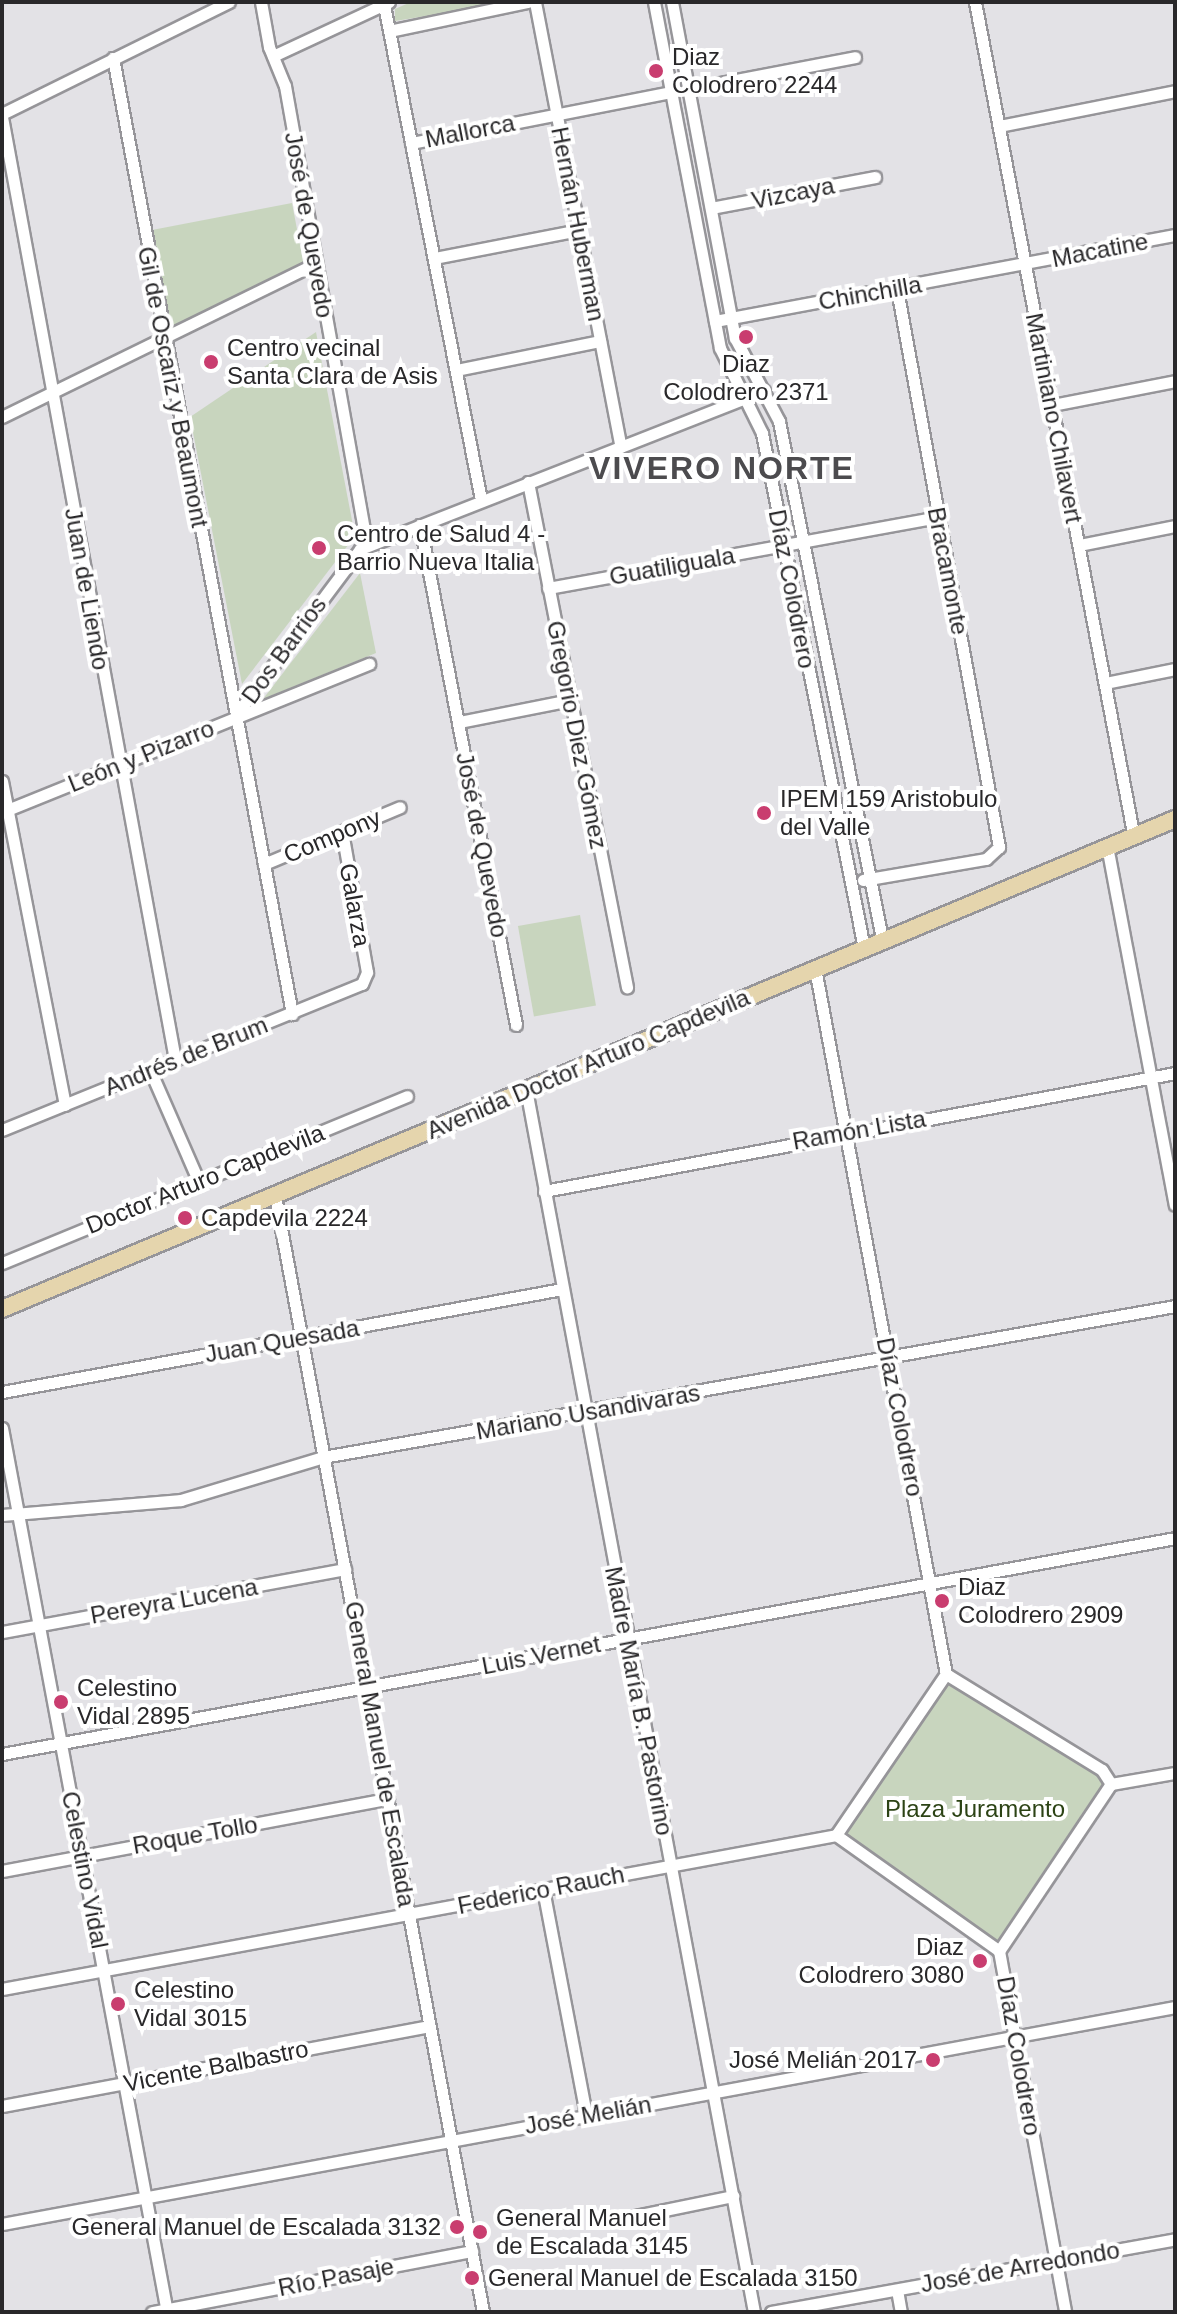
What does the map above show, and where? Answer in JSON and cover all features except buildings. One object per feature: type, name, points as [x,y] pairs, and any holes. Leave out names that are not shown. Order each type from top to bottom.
[{"type":"main road","name":"Avenida Doctor Arturo Capdevila","points":[[2,1309],[1133,833],[1175,819]]},
{"type":"street","points":[[2,116],[229,2]]},
{"type":"street","name":"José de Quevedo","points":[[261,2],[273,56],[285,86],[367,545]]},
{"type":"street","points":[[389,31],[528,2]]},
{"type":"street","name":"Hernán Huberman","points":[[535,2],[621,447]]},
{"type":"street","name":"Díaz Colodrero","points":[[654,2],[723,358],[762,433],[864,948]]},
{"type":"street","name":"Díaz Colodrero","points":[[672,2],[738,347],[779,421],[800,543],[882,939]]},
{"type":"street","name":"Martiniano Chilavert","points":[[975,2],[1133,833]]},
{"type":"street","points":[[273,56],[386,3],[481,500]]},
{"type":"street","points":[[688,89],[855,57]]},
{"type":"street","name":"Gil de Oscariz y Beaumont","points":[[113,58],[292,1014]]},
{"type":"street","points":[[999,126],[1175,91]]},
{"type":"street","name":"Mallorca","points":[[411,143],[670,92]]},
{"type":"street","name":"Juan de Liendo","points":[[2,116],[175,1060]]},
{"type":"street","name":"Vizcaya","points":[[711,208],[875,177]]},
{"type":"street","points":[[434,258],[579,230]]},
{"type":"street","name":"Macatine","points":[[1025,264],[1175,235]]},
{"type":"street","points":[[2,417],[316,263]]},
{"type":"street","name":"Chinchilla","points":[[715,321],[1025,264]]},
{"type":"street","name":"Bracamonte","points":[[868,879],[986,859],[997,852],[1000,841],[897,289]]},
{"type":"street","points":[[456,370],[600,341]]},
{"type":"street","points":[[1052,405],[1175,381]]},
{"type":"street","name":"Dos Barrios","points":[[236,716],[356,553],[367,545],[764,391]]},
{"type":"street","name":"Gregorio Diez Gómez","points":[[528,482],[627,987]]},
{"type":"street","name":"Guatiliguala","points":[[548,588],[938,517]]},
{"type":"street","name":"José de Quevedo","points":[[420,525],[516,1025]]},
{"type":"street","points":[[1079,545],[1175,526]]},
{"type":"street","name":"León y Pizarro","points":[[5,810],[369,664]]},
{"type":"street","points":[[1105,683],[1175,669]]},
{"type":"street","points":[[459,722],[570,700]]},
{"type":"street","points":[[2,781],[5,810],[65,1105]]},
{"type":"street","name":"Compony","points":[[264,864],[400,807]]},
{"type":"street","name":"Galarza","points":[[342,832],[367,978]]},
{"type":"street","points":[[1107,846],[1175,1205]]},
{"type":"street","points":[[852,882],[868,879]]},
{"type":"street","name":"Díaz Colodrero","points":[[815,968],[946,1674]]},
{"type":"street","name":"Andrés de Brum","points":[[2,1130],[292,1014],[367,978]]},
{"type":"street","points":[[150,1070],[199,1182]]},
{"type":"street","name":"Ramón Lista","points":[[544,1191],[846,1132],[1175,1073]]},
{"type":"street","name":"Madre María B. Pastorino","points":[[526,1089],[754,2312]]},
{"type":"street","name":"Doctor Arturo Capdevila","points":[[2,1263],[407,1096]]},
{"type":"street","name":"General Manuel de Escalada","points":[[275,1196],[483,2312]]},
{"type":"street","name":"Juan Quesada","points":[[2,1392],[562,1289]]},
{"type":"street","name":"Mariano Usandivaras","points":[[2,1515],[181,1500],[323,1457],[1175,1306]]},
{"type":"street","name":"Celestino Vidal","points":[[2,1428],[166,2311]]},
{"type":"street","name":"Luis Vernet","points":[[2,1754],[1175,1538]]},
{"type":"street","name":"Pereyra Lucena","points":[[2,1632],[345,1569]]},
{"type":"street","points":[[999,1951],[836,1835],[946,1674],[1102,1770],[1111,1784],[1175,1773]]},
{"type":"street","name":"Díaz Colodrero","points":[[1065,2312],[999,1951],[1111,1784]]},
{"type":"street","name":"Roque Tollo","points":[[2,1871],[388,1799]]},
{"type":"street","name":"Federico Rauch","points":[[2,1989],[836,1835]]},
{"type":"street","points":[[543,1889],[586,2115]]},
{"type":"street","name":"José Melián","points":[[2,2224],[1175,2007]]},
{"type":"street","name":"Vicente Balbastro","points":[[2,2106],[430,2026]]},
{"type":"street","points":[[611,2221],[733,2196]]},
{"type":"street","name":"José de Arredondo","points":[[771,2312],[1175,2239]]},
{"type":"street","name":"Río Pasaje","points":[[152,2312],[472,2251]]},
{"type":"street","points":[[897,2290],[901,2312]]},
{"type":"green space","points":[[411,2],[515,2],[395,21],[395,9]]},
{"type":"green space","points":[[292,203],[304,266],[171,330],[152,230]]},
{"type":"green space","points":[[316,332],[355,536],[242,684],[190,417]]},
{"type":"green space","points":[[360,573],[376,653],[263,699]]},
{"type":"green space","points":[[580,915],[596,1006],[534,1017],[518,926]]},
{"type":"green space","name":"Plaza Juramento","points":[[946,1674],[1102,1770],[1111,1784],[999,1951],[836,1835]]},
{"type":"place","name":"Diaz Colodrero 2244","points":[[656,71]]},
{"type":"place","name":"Diaz Colodrero 2371","points":[[746,337]]},
{"type":"place","name":"Centro vecinal Santa Clara de Asis","points":[[211,362]]},
{"type":"place","name":"Centro de Salud 4 - Barrio Nueva Italia","points":[[319,548]]},
{"type":"place","name":"IPEM 159 Aristobulo del Valle","points":[[764,813]]},
{"type":"place","name":"Capdevila 2224","points":[[185,1218]]},
{"type":"place","name":"Diaz Colodrero 2909","points":[[942,1601]]},
{"type":"place","name":"Celestino Vidal 2895","points":[[61,1702]]},
{"type":"place","name":"Diaz Colodrero 3080","points":[[980,1961]]},
{"type":"place","name":"Celestino Vidal 3015","points":[[118,2004]]},
{"type":"place","name":"José Melián 2017","points":[[933,2060]]},
{"type":"place","name":"General Manuel de Escalada 3132","points":[[457,2227]]},
{"type":"place","name":"General Manuel de Escalada 3145","points":[[480,2232]]},
{"type":"place","name":"General Manuel de Escalada 3150","points":[[472,2278]]},
{"type":"district","name":"VIVERO NORTE","points":[[722,468]]}]
